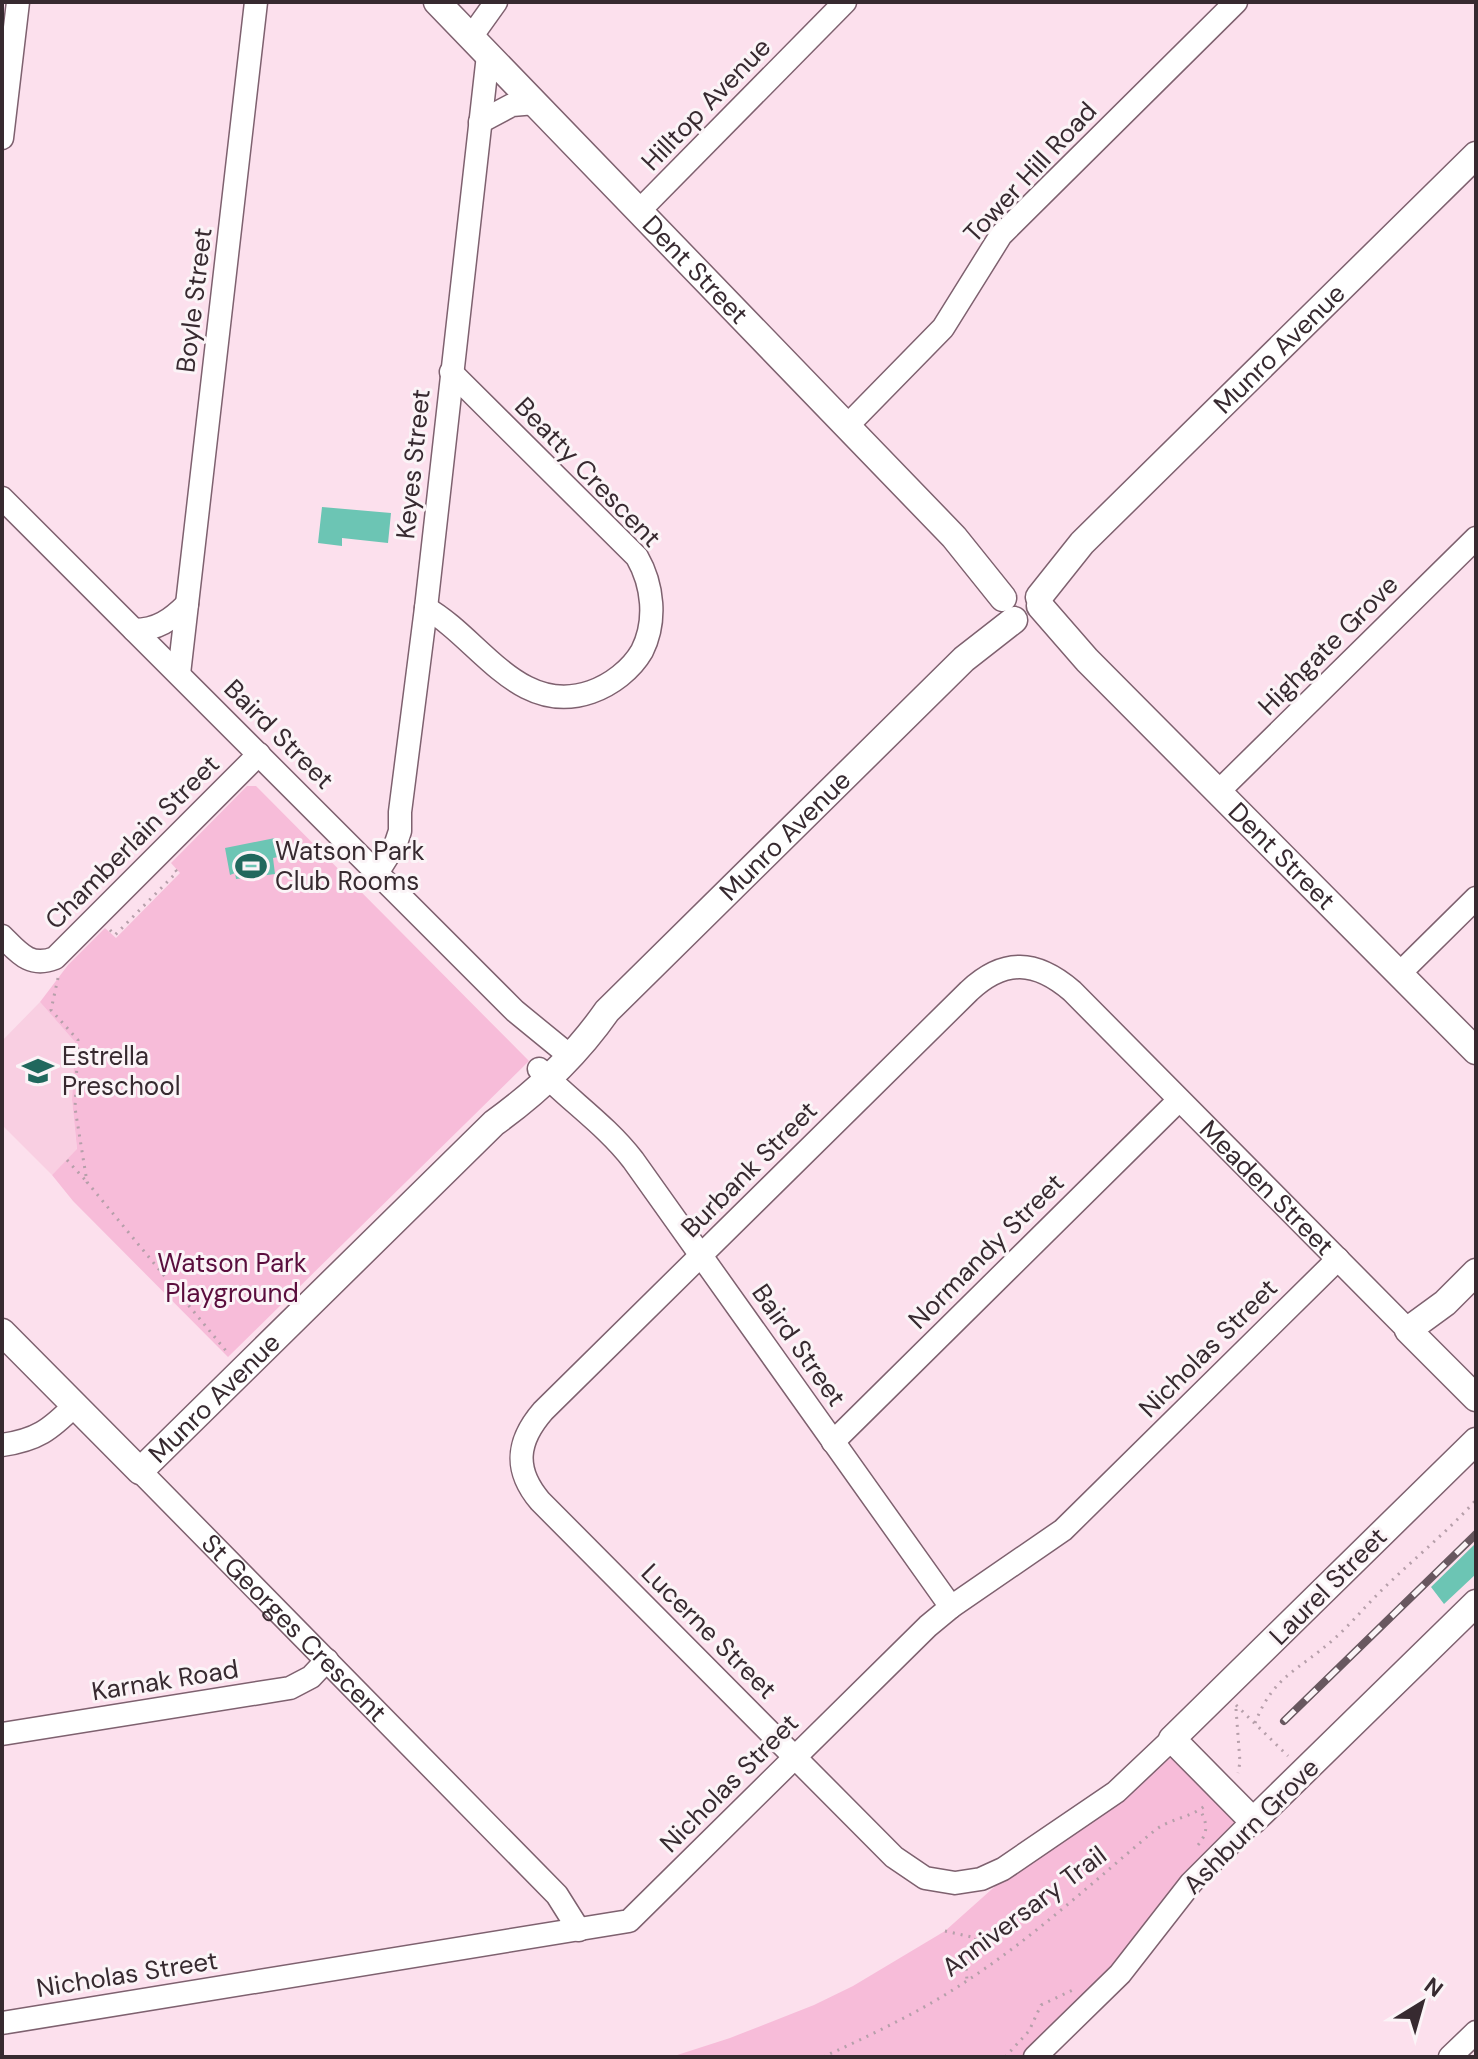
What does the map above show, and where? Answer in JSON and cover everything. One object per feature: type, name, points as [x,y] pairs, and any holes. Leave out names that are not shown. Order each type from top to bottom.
[{"type":"street","points":[[2,138],[18,2]]},
{"type":"street","name":"Boyle Street","points":[[179,674],[256,2]]},
{"type":"street","name":"Dent Street","points":[[437,2],[954,537],[1087,660],[1476,1051]]},
{"type":"street","name":"Keyes Street","points":[[369,865],[375,849],[387,837],[400,812],[480,122],[479,46],[496,2]]},
{"type":"street","name":"Tower Hill Road","points":[[847,426],[943,328],[1001,235],[1236,2]]},
{"type":"street","name":"Hilltop Avenue","points":[[639,211],[834,6]]},
{"type":"street","points":[[480,122],[512,105],[535,103]]},
{"type":"street","name":"Munro Avenue","points":[[140,1471],[494,1123],[522,1103],[554,1063],[590,1035],[607,1011],[1476,155]]},
{"type":"street","name":"Beatty Crescent","points":[[426,608],[451,624],[514,682],[527,690],[554,697],[585,694],[611,683],[637,658],[651,623],[648,581],[637,557],[451,372]]},
{"type":"street","name":"Baird Street","points":[[2,498],[515,1011],[596,1118],[633,1160],[951,1607]]},
{"type":"street","name":"Highgate Grove","points":[[1218,792],[1476,538]]},
{"type":"street","points":[[134,630],[160,626],[187,604]]},
{"type":"street","name":"Chamberlain Street","points":[[2,936],[34,962],[55,958],[259,754]]},
{"type":"street","points":[[1399,974],[1476,898]]},
{"type":"street","name":"Burbank Street","points":[[522,1468],[523,1443],[533,1422],[981,979],[993,972],[1020,967],[1037,969],[1058,979]]},
{"type":"street","name":"Meaden Street","points":[[1058,979],[1476,1398]]},
{"type":"street","name":"Normandy Street","points":[[833,1442],[1179,1100]]},
{"type":"street","name":"Nicholas Street","points":[[2,2023],[629,1921],[911,1642],[951,1607],[1063,1530],[1338,1259]]},
{"type":"street","points":[[1413,1335],[1476,1272]]},
{"type":"street","name":"St Georges Crescent","points":[[2,1332],[557,1895],[579,1930]]},
{"type":"street","points":[[2,1445],[26,1441],[46,1432],[75,1405]]},
{"type":"street","name":"Laurel Street","points":[[942,1882],[981,1879],[1003,1869],[1116,1792],[1476,1441]]},
{"type":"street","name":"Lucerne Street","points":[[522,1468],[531,1490],[540,1501],[904,1866],[925,1878],[942,1882]]},
{"type":"street","name":"Ashburn Grove","points":[[1035,2057],[1120,1974],[1191,1883],[1476,1603]]},
{"type":"street","name":"Karnak Road","points":[[2,1734],[290,1688],[311,1677],[327,1660]]},
{"type":"street","points":[[1176,1735],[1257,1818]]},
{"type":"street","points":[[1450,2057],[1476,2032]]},
{"type":"path","points":[[104,925],[115,935],[177,872],[160,854]]},
{"type":"path","points":[[59,971],[51,1010],[78,1040],[75,1108],[87,1182]]},
{"type":"path","points":[[67,1160],[231,1357]]},
{"type":"path","points":[[1255,1723],[1262,1704],[1277,1685],[1334,1639],[1403,1570],[1447,1532],[1476,1500]]},
{"type":"path","points":[[1222,1691],[1304,1772]]},
{"type":"path","name":"Anniversary Trail","points":[[823,2057],[967,1981],[1072,1903],[1156,1829],[1200,1810],[1207,1826],[1206,1833],[1193,1851]]},
{"type":"path","points":[[945,1931],[976,1938],[966,1967],[967,1981]]},
{"type":"path","points":[[1005,2057],[1029,2031],[1041,2005],[1077,1987]]},
{"type":"shaded area","name":"Estrella Preschool","points":[[40,1002],[75,1042],[72,1100],[77,1150],[52,1175],[2,1125],[2,1041]]},
{"type":"green space","name":"Watson Park Playground","points":[[247,786],[256,786],[529,1061],[228,1357],[73,1201],[52,1175],[77,1149],[72,1100],[75,1042],[40,1002],[68,965],[105,928],[116,938],[180,873],[171,863]]},
{"type":"green space","points":[[1174,1756],[1236,1818],[1235,1823],[1101,1980],[1022,2057],[671,2057],[814,2005],[853,1986],[945,1931],[1001,1881],[1135,1789]]},
{"type":"building","points":[[322,507],[391,513],[388,543],[342,538],[342,546],[318,543]]},
{"type":"building","name":"Watson Park Club Rooms","points":[[275,838],[278,857],[273,858],[275,874],[236,879],[235,873],[230,875],[225,848]]},
{"type":"building","points":[[1476,1543],[1476,1574],[1444,1604],[1431,1587]]},
{"type":"railway","points":[[1284,1721],[1476,1534]]},
{"type":"place","name":"Watson Park Club Rooms","points":[[251,866]]},
{"type":"place","name":"Estrella Preschool","points":[[38,1071]]}]
